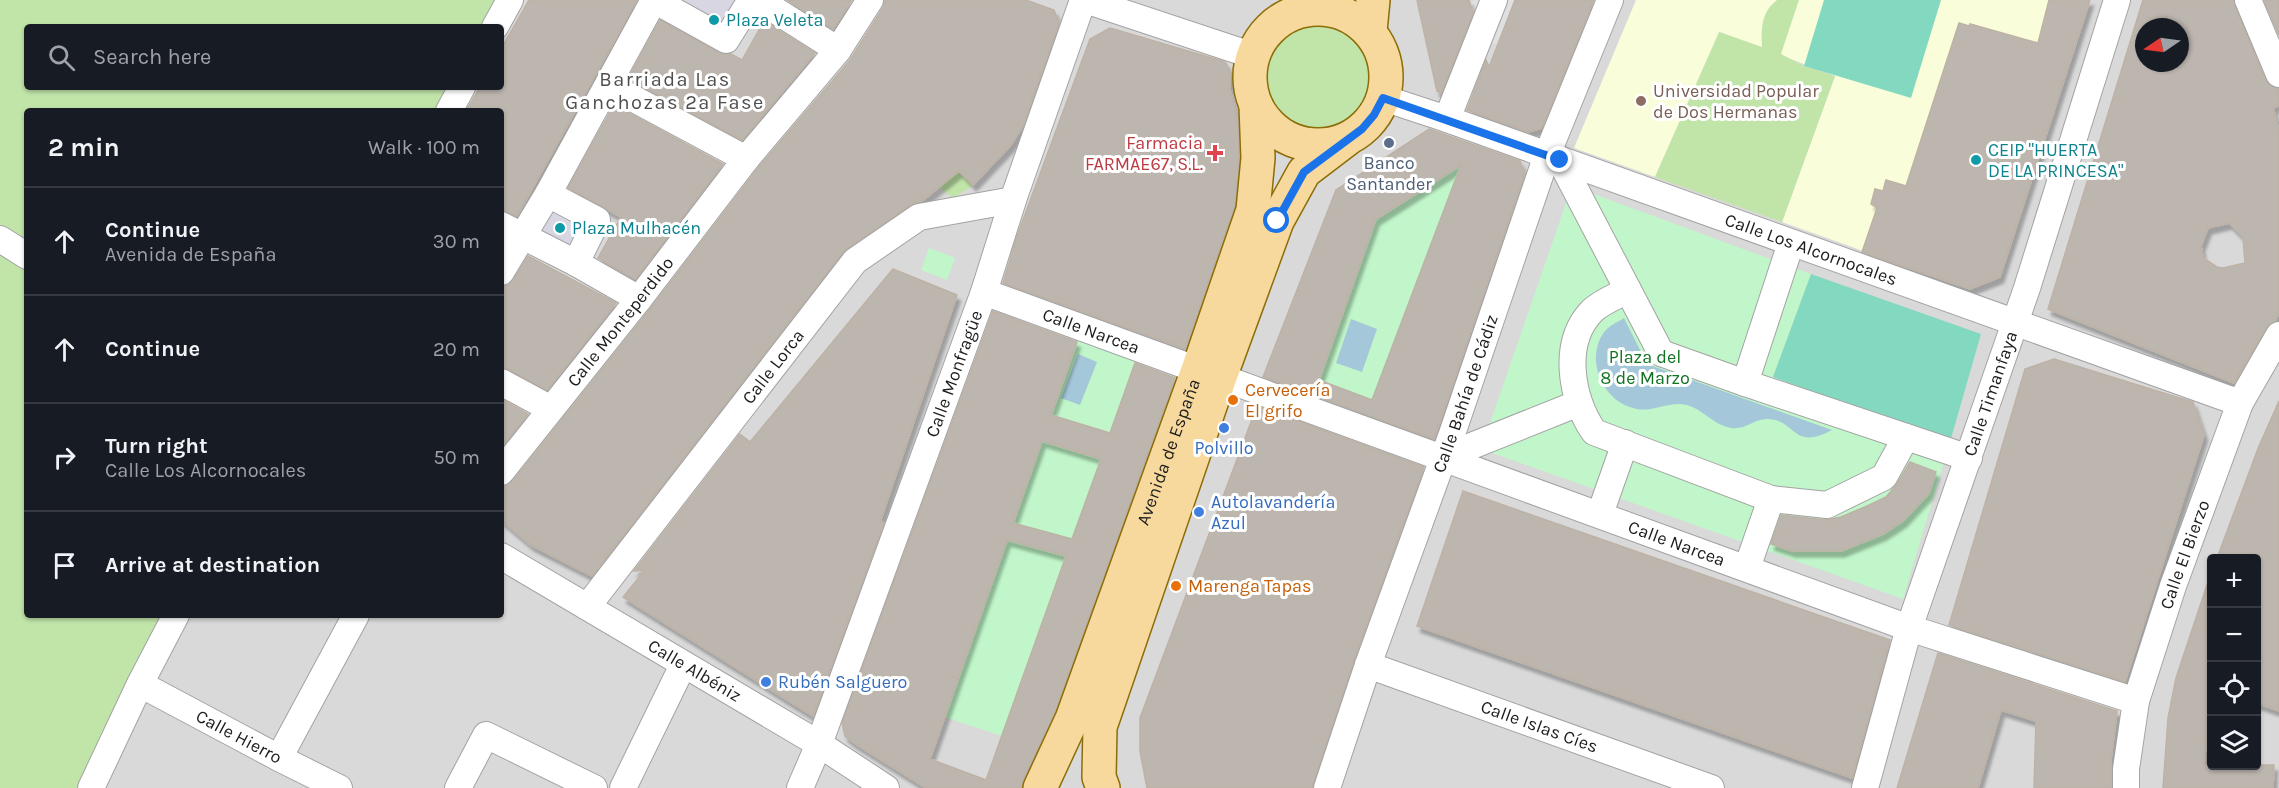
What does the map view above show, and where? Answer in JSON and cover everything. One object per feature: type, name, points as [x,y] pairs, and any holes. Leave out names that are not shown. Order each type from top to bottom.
[{"type":"main road","points":[[1318,4],[1346,14],[1371,16],[1386,75],[1383,98],[1374,115],[1362,129],[1346,140],[1326,145],[1305,144],[1285,137],[1269,124],[1256,106],[1249,84],[1251,55],[1264,34],[1287,15],[1318,4]]},
{"type":"main road","name":"Avenida de España","points":[[1103,788],[1099,777],[1100,726],[1209,373],[1252,210],[1258,158],[1256,106]]},
{"type":"main road","name":"Avenida de España","points":[[1040,788],[1072,719],[1209,373],[1282,211],[1304,172],[1346,140]]},
{"type":"street","points":[[497,24],[510,0]]},
{"type":"street","points":[[504,259],[511,230],[548,194],[654,0],[726,40],[751,0]]},
{"type":"street","points":[[759,0],[838,50]]},
{"type":"street","name":"Calle Monteperdido","points":[[504,468],[639,299],[746,159],[838,50],[870,0]]},
{"type":"street","points":[[1084,0],[1251,55]]},
{"type":"street","name":"Calle Monfragüe","points":[[800,788],[819,744],[984,292],[1013,200],[1084,0]]},
{"type":"street","points":[[1447,119],[1494,0]]},
{"type":"street","name":"Calle Bahía de Cádiz","points":[[1327,788],[1368,665],[1610,0]]},
{"type":"street","name":"Calle Timanfaya","points":[[1865,788],[1909,628],[2016,324],[2117,0]]},
{"type":"street","points":[[2248,0],[2279,74]]},
{"type":"street","points":[[608,85],[746,159]]},
{"type":"street","points":[[451,108],[460,90]]},
{"type":"street","name":"Calle Los Alcornocales","points":[[1383,98],[2240,403]]},
{"type":"street","points":[[1554,157],[1661,353],[1969,458]]},
{"type":"street","points":[[548,194],[597,220],[576,263]]},
{"type":"street","name":"Calle Lorca","points":[[586,607],[855,261],[919,217],[1013,200]]},
{"type":"street","points":[[511,230],[639,299]]},
{"type":"street","points":[[0,239],[24,254]]},
{"type":"street","points":[[1744,383],[1791,243]]},
{"type":"street","points":[[1628,290],[1594,309],[1582,323],[1574,345],[1573,364],[1579,403],[1594,432],[1771,499],[1827,505],[1884,477],[1906,437]]},
{"type":"street","name":"Calle Narcea","points":[[984,292],[1444,457],[1909,628],[2136,701]]},
{"type":"street","name":"Calle El Bierzo","points":[[2126,788],[2126,769],[2136,701],[2173,586],[2240,403],[2279,335]]},
{"type":"street","points":[[504,384],[551,409]]},
{"type":"street","points":[[1444,457],[1579,403]]},
{"type":"street","points":[[1600,514],[1625,443]]},
{"type":"street","points":[[1747,568],[1771,499]]},
{"type":"street","name":"Calle Albéniz","points":[[504,558],[819,744],[886,788]]},
{"type":"street","points":[[92,788],[140,684],[174,618]]},
{"type":"street","points":[[279,758],[354,618]]},
{"type":"street","points":[[623,788],[683,665]]},
{"type":"street","name":"Calle Islas Cíes","points":[[1368,665],[1711,788]]},
{"type":"street","name":"Calle Hierro","points":[[140,684],[339,788]]},
{"type":"street","points":[[458,788],[486,735],[594,788]]},
{"type":"shaded area","points":[[0,0],[2279,0],[2279,788],[0,788]]},
{"type":"shaded area","name":"Plaza Veleta","points":[[654,0],[751,0],[726,40]]},
{"type":"shaded area","points":[[1473,0],[1515,0],[1498,45],[1480,37],[1470,6]]},
{"type":"shaded area","points":[[1636,0],[2090,0],[2000,277],[1970,289],[1782,222],[1835,76],[1720,32],[1655,177],[1574,148]]},
{"type":"shaded area","name":"Plaza Mulhacén","points":[[548,194],[597,220],[576,263],[521,236]]},
{"type":"green space","points":[[0,0],[510,0],[497,24],[24,24],[24,90],[460,90],[451,108],[24,108],[24,618],[175,618],[91,788],[0,788]]},
{"type":"green space","points":[[1777,0],[1799,0],[1781,54],[1804,66],[1835,76],[1782,222],[1655,177],[1719,32],[1762,47],[1762,27],[1765,15]]},
{"type":"green space","points":[[1824,0],[1941,0],[1911,98],[1804,66]]},
{"type":"green space","points":[[1316,21],[1337,25],[1355,37],[1367,55],[1371,76],[1367,97],[1355,115],[1337,127],[1316,131],[1295,127],[1277,115],[1265,97],[1261,76],[1265,55],[1277,37],[1295,25]]},
{"type":"green space","points":[[884,115],[974,185],[953,198],[869,133]]},
{"type":"green space","points":[[1461,165],[1367,415],[1313,397],[1376,219]]},
{"type":"green space","name":"Plaza del 8 de Marzo","points":[[1572,186],[1811,274],[1773,377],[1950,442],[1903,599],[1481,449]]},
{"type":"green space","points":[[929,248],[955,258],[947,280],[921,270]]},
{"type":"green space","points":[[1811,274],[1981,334],[1950,442],[1773,377]]},
{"type":"green space","points":[[1078,340],[1136,360],[1002,736],[944,717]]},
{"type":"water","points":[[1624,318],[1647,364],[1832,430],[1819,436],[1801,436],[1783,423],[1766,419],[1733,428],[1722,425],[1687,405],[1673,404],[1640,409],[1622,404],[1605,387],[1596,365],[1596,353],[1605,331]]},
{"type":"water","points":[[1351,319],[1377,329],[1362,372],[1336,363]]},
{"type":"water","points":[[1078,354],[1097,362],[1080,405],[1061,398]]},
{"type":"building","points":[[529,0],[637,0],[517,216],[504,211],[504,108],[468,108],[478,90],[504,90],[504,44]]},
{"type":"building","points":[[787,0],[852,0],[833,29]]},
{"type":"building","points":[[885,0],[1026,0],[1054,10],[1059,23],[1022,128],[1010,146],[973,185],[959,171],[922,201],[910,205],[843,252],[592,576],[531,545],[504,522],[504,486],[513,481],[651,308],[758,168],[850,60],[883,8]]},
{"type":"building","points":[[1417,0],[1469,0],[1473,13],[1441,93],[1437,91]]},
{"type":"building","points":[[1515,0],[1594,0],[1542,128],[1528,132],[1467,110],[1486,60],[1489,67]]},
{"type":"building","name":"CEIP \"HUERTA DE LA PRINCESA\"","points":[[2049,0],[2090,0],[2000,277],[1970,289],[1862,252],[1877,208],[1871,204],[1875,189],[1883,191],[1886,180],[1906,186],[1959,23],[2038,43]]},
{"type":"building","points":[[2143,0],[2233,0],[2265,80],[2270,86],[2279,89],[2279,106],[2273,107],[2279,132],[2279,313],[2275,321],[2266,328],[2234,383],[2048,309],[2135,26],[2135,72],[2189,72],[2189,18],[2137,18]],"holes":[[[2229,223],[2243,237],[2245,263],[2223,268],[2203,258],[2201,246],[2208,228]]]},
{"type":"building","points":[[2264,0],[2279,0],[2279,35]]},
{"type":"building","points":[[660,20],[719,53],[731,54],[742,60],[764,21],[815,53],[742,140],[628,79]]},
{"type":"building","points":[[1110,28],[1222,61],[1226,63],[1230,71],[1230,90],[1238,122],[1239,157],[1235,206],[1185,349],[1003,283],[1017,236],[1090,39]]},
{"type":"building","points":[[614,105],[723,164],[635,279],[598,258],[621,217],[568,188]]},
{"type":"building","points":[[1429,129],[1520,161],[1525,173],[1434,439],[1263,377],[1336,190]],"holes":[[[1461,165],[1372,400],[1319,380],[1376,219]]]},
{"type":"building","points":[[528,256],[616,303],[547,390],[504,368],[504,286],[513,280]]},
{"type":"building","points":[[893,269],[957,295],[880,522],[884,523],[813,716],[623,597],[645,570],[634,571],[740,434],[750,442]]},
{"type":"building","points":[[993,311],[1077,342],[1051,415],[1110,433],[1135,363],[1175,378],[1055,712],[1023,780],[1022,788],[926,788],[854,743],[845,736],[842,723]],"holes":[[[1042,441],[1101,459],[1072,539],[1013,523]],[[1007,540],[1066,556],[986,780],[930,759]]]},
{"type":"building","points":[[2054,359],[2193,402],[2204,435],[2125,682],[1949,625],[2025,369]]},
{"type":"building","points":[[504,401],[528,414],[504,444]]},
{"type":"building","points":[[2279,401],[2279,711],[2261,705],[2261,554],[2218,554],[2259,446]]},
{"type":"building","points":[[1257,406],[1424,467],[1354,660],[1312,788],[1147,788],[1140,751],[1140,718]]},
{"type":"building","points":[[1910,462],[1936,472],[1929,493],[1903,521],[1883,534],[1841,551],[1792,551],[1771,544],[1781,515],[1826,520],[1841,517],[1886,497]]},
{"type":"building","points":[[1463,491],[1890,640],[1852,778],[1417,626]]},
{"type":"building","points":[[2207,585],[2207,736],[2204,765],[2207,765],[2207,770],[2261,770],[2261,765],[2274,765],[2273,788],[2163,788],[2168,718],[2176,678]]},
{"type":"building","points":[[1938,653],[2117,711],[2111,759],[2111,788],[2034,788],[2036,721],[2001,710],[1978,788],[1897,788]]},
{"type":"place","name":"Plaza Veleta","points":[[714,20]]},
{"type":"place","name":"Universidad Popular de Dos Hermanas","points":[[1641,101]]},
{"type":"place","name":"Banco Santander","points":[[1389,143]]},
{"type":"place","name":"Farmacia FARMAE67, S.L.","points":[[1215,153]]},
{"type":"place","name":"CEIP \"HUERTA DE LA PRINCESA\"","points":[[1976,160]]},
{"type":"place","name":"Plaza Mulhacén","points":[[560,228]]},
{"type":"place","name":"Cervecería El grifo","points":[[1233,400]]},
{"type":"place","name":"Polvillo","points":[[1224,428]]},
{"type":"place","name":"Autolavandería Azul","points":[[1199,512]]},
{"type":"place","name":"Marenga Tapas","points":[[1176,586]]},
{"type":"place","name":"Rubén Salguero","points":[[766,682]]},
{"type":"district","name":"Barriada Las Ganchozas 2ª Fase","points":[[665,90]]},
{"type":"route","points":[[1277,221],[1304,172],[1362,129],[1374,115],[1383,98],[1560,160]]}]
